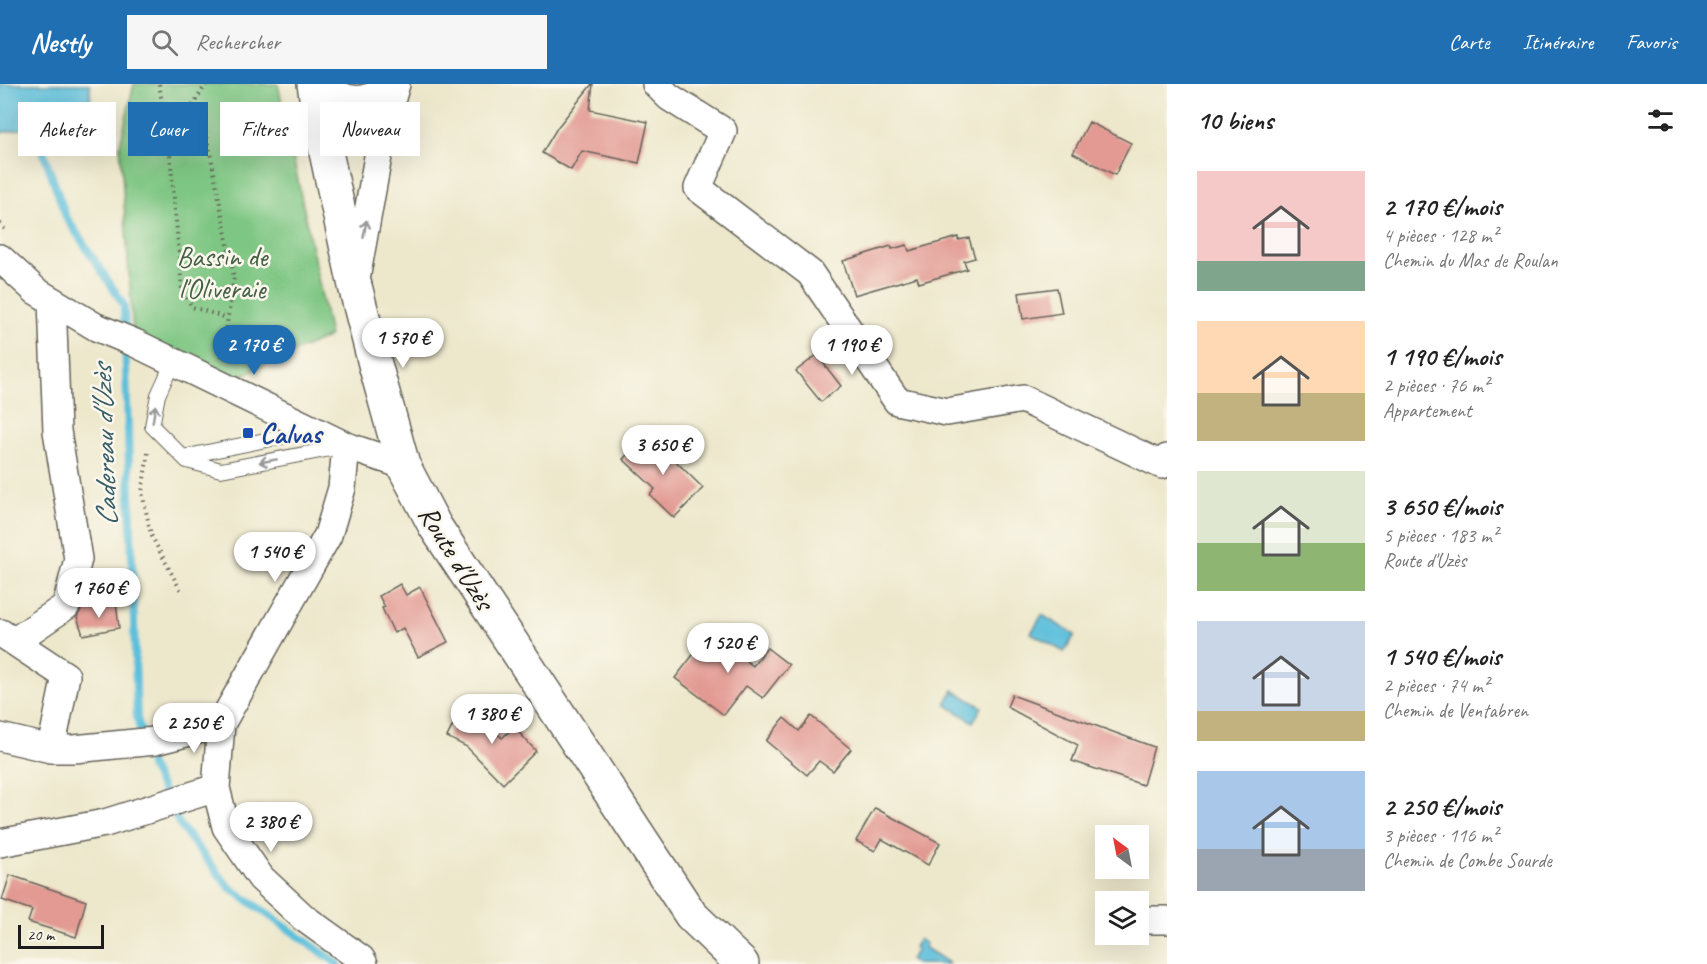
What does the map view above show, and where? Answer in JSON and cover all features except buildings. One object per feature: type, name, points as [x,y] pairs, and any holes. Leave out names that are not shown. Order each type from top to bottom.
[{"type":"main road","name":"Route d'Uzès","points":[[314,84],[321,129],[355,286],[403,465],[435,526],[691,915],[742,964]]},
{"type":"street","points":[[319,84],[337,96],[361,101],[396,86]]},
{"type":"street","points":[[656,84],[669,97],[723,131],[698,188],[810,273],[897,401],[947,412],[1023,399],[1162,465],[1167,458]]},
{"type":"street","points":[[355,286],[383,129],[396,86]]},
{"type":"street","points":[[0,258],[36,291],[109,333],[346,446],[403,465]]},
{"type":"street","points":[[51,749],[66,676],[8,637],[66,606],[78,559],[57,431],[52,301]]},
{"type":"street","points":[[346,446],[342,488],[328,535],[221,724],[216,788],[226,827],[261,878],[304,918],[363,962]]},
{"type":"street","points":[[0,737],[51,749],[74,749],[144,742],[221,724]]},
{"type":"street","points":[[0,843],[105,823],[216,788]]},
{"type":"street","points":[[1149,920],[1167,920]]},
{"type":"lane","points":[[173,362],[158,395],[153,426],[187,461],[220,470],[346,446]]},
{"type":"lane","points":[[183,457],[314,431]]},
{"type":"path","points":[[159,84],[170,154],[182,288],[192,307],[227,318]]},
{"type":"path","points":[[206,84],[193,105],[207,136],[234,277],[218,384]]},
{"type":"path","points":[[153,426],[142,492],[151,535],[181,591]]},
{"type":"green space","name":"Bassin de l'Oliveraie","points":[[134,84],[278,84],[282,102],[220,102],[220,156],[293,156],[330,336],[230,381],[133,332],[120,145],[128,110],[128,156],[208,156],[208,102],[130,102]]},
{"type":"water","points":[[0,84],[90,84],[91,102],[18,102],[18,129],[0,133]]},
{"type":"water","points":[[1042,615],[1075,635],[1064,652],[1031,633]]},
{"type":"water","points":[[953,690],[982,707],[973,722],[945,704]]},
{"type":"water","points":[[919,939],[926,944],[924,947],[949,963],[916,964],[910,960],[917,950],[914,947]]},
{"type":"waterway","name":"Cadereau d'Uzès","points":[[45,156],[66,217],[124,305],[137,718],[150,765],[181,827],[229,887],[338,964]]},
{"type":"place","name":"Calvas","points":[[248,433]]}]
